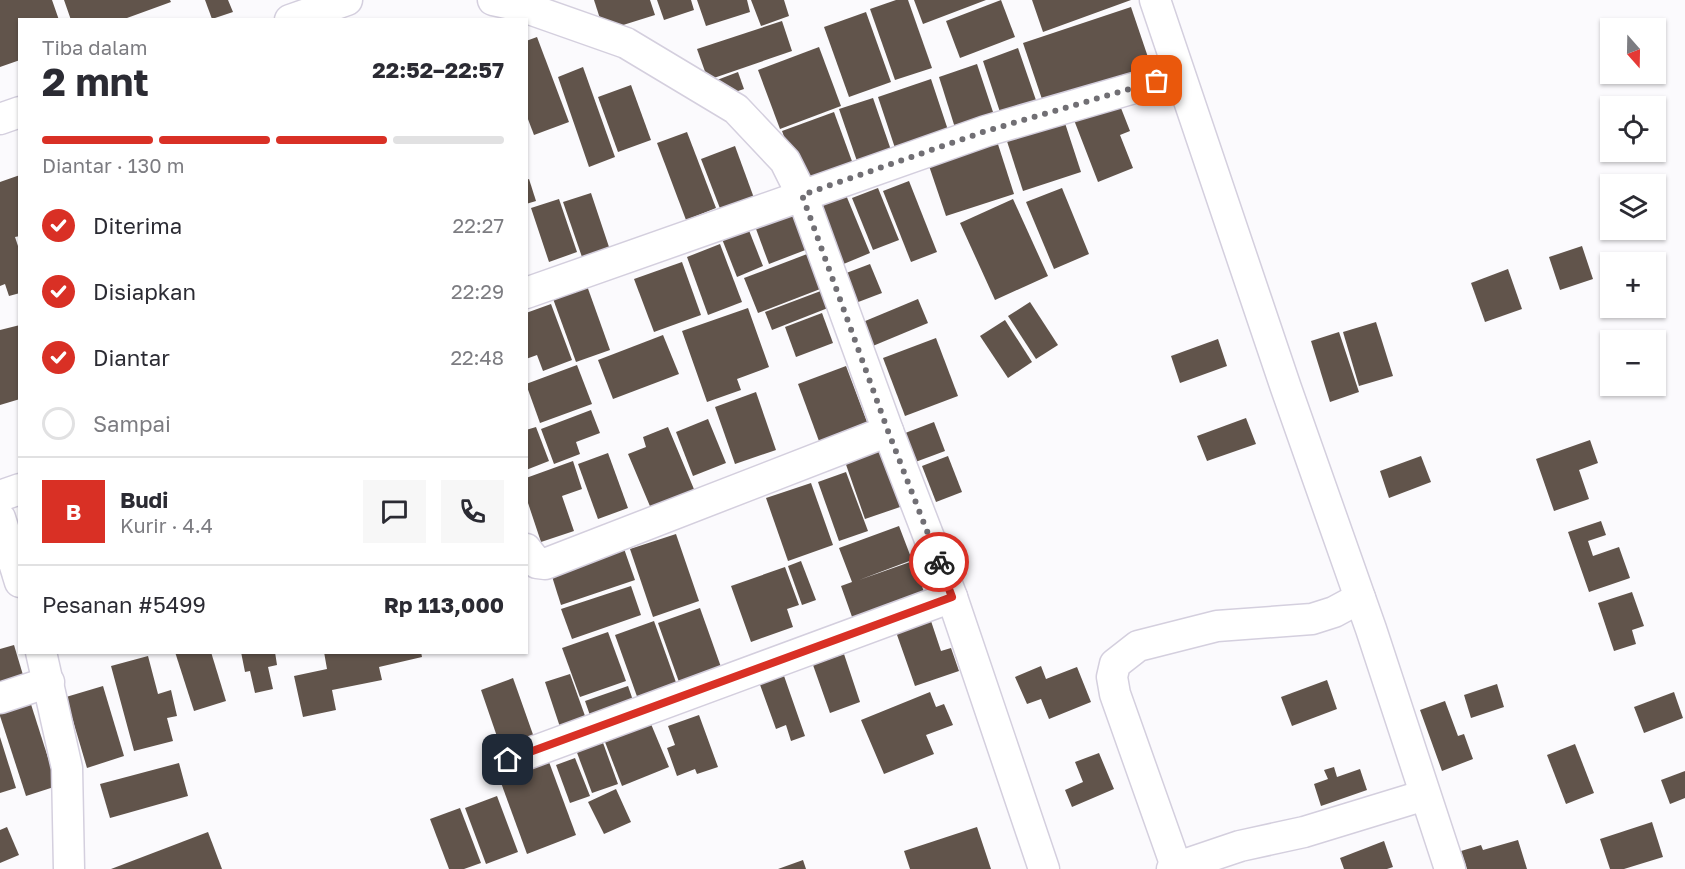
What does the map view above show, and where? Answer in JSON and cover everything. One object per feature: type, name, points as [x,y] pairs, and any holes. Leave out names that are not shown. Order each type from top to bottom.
[{"type":"street","points":[[296,18],[347,0]]},
{"type":"street","points":[[493,0],[521,6],[626,43],[736,109],[785,161],[802,195],[888,431],[952,597],[1044,869]]},
{"type":"street","points":[[1155,0],[1360,598],[1450,869]]},
{"type":"street","points":[[528,292],[986,131],[1179,75]]},
{"type":"street","points":[[0,119],[18,113]]},
{"type":"street","points":[[528,552],[537,563],[545,564],[888,431]]},
{"type":"street","points":[[0,496],[18,490]]},
{"type":"street","points":[[0,518],[18,576]]},
{"type":"street","points":[[508,760],[952,597]]},
{"type":"street","points":[[1360,598],[1334,612],[1312,619],[1217,626],[1138,646],[1115,664],[1112,677],[1115,694],[1175,868],[1240,846],[1304,832],[1425,795]]},
{"type":"street","points":[[0,698],[48,661],[67,768],[69,869]]},
{"type":"building","points":[[0,0],[52,0],[58,18],[18,18],[18,61],[0,67]]},
{"type":"building","points":[[64,0],[170,0],[171,2],[127,18],[70,18]]},
{"type":"building","points":[[205,0],[228,0],[233,12],[212,18]]},
{"type":"building","points":[[594,0],[650,0],[655,15],[604,31]]},
{"type":"building","points":[[657,0],[691,0],[694,10],[664,20]]},
{"type":"building","points":[[697,0],[747,0],[750,12],[706,26]]},
{"type":"building","points":[[751,0],[784,0],[789,16],[761,26]]},
{"type":"building","points":[[896,0],[908,0],[932,68],[895,80],[870,9]]},
{"type":"building","points":[[914,0],[986,0],[923,24]]},
{"type":"building","points":[[1001,0],[1015,37],[960,58],[946,21]]},
{"type":"building","points":[[1032,0],[1131,0],[1043,32]]},
{"type":"building","points":[[1131,7],[1153,72],[1045,108],[1023,43]]},
{"type":"building","points":[[866,12],[891,82],[849,97],[824,27]]},
{"type":"building","points":[[782,21],[792,51],[708,80],[697,49]]},
{"type":"building","points":[[537,37],[569,122],[534,135],[528,119],[528,40]]},
{"type":"building","points":[[819,47],[841,106],[780,129],[758,70]]},
{"type":"building","points":[[1018,48],[1038,106],[1002,118],[983,61]]},
{"type":"building","points":[[977,64],[996,121],[957,134],[939,77]]},
{"type":"building","points":[[583,67],[615,157],[589,167],[558,77]]},
{"type":"building","points":[[738,72],[744,89],[723,96],[717,80]]},
{"type":"building","points":[[931,79],[950,136],[897,154],[878,97]]},
{"type":"building","points":[[631,85],[651,140],[618,152],[598,97]]},
{"type":"building","points":[[873,98],[892,153],[858,164],[839,109]]},
{"type":"building","points":[[1119,103],[1130,131],[1120,135],[1133,168],[1098,182],[1074,120]]},
{"type":"building","points":[[834,112],[853,164],[801,183],[782,131]]},
{"type":"building","points":[[1063,117],[1081,172],[1023,191],[1005,135]]},
{"type":"building","points":[[687,132],[716,208],[686,220],[657,143]]},
{"type":"building","points":[[996,138],[1014,194],[946,216],[927,160]]},
{"type":"building","points":[[735,146],[754,198],[721,211],[701,159]]},
{"type":"building","points":[[18,176],[18,236],[15,237],[18,246],[18,294],[9,296],[5,284],[0,286],[0,182]]},
{"type":"building","points":[[528,179],[536,201],[528,203]]},
{"type":"building","points":[[909,181],[937,252],[911,262],[883,191]]},
{"type":"building","points":[[878,188],[899,240],[873,250],[852,198]]},
{"type":"building","points":[[1062,188],[1089,254],[1054,269],[1026,202]]},
{"type":"building","points":[[591,193],[609,247],[582,257],[563,202]]},
{"type":"building","points":[[846,195],[870,253],[834,268],[810,210]]},
{"type":"building","points":[[559,199],[577,252],[549,262],[531,208]]},
{"type":"building","points":[[1013,199],[1048,276],[995,300],[960,223]]},
{"type":"building","points":[[794,214],[808,249],[769,264],[756,229]]},
{"type":"building","points":[[748,228],[763,266],[737,277],[722,239]]},
{"type":"building","points":[[720,244],[742,302],[708,315],[687,257]]},
{"type":"building","points":[[1582,246],[1593,279],[1560,290],[1549,257]]},
{"type":"building","points":[[815,251],[828,286],[758,313],[744,278]]},
{"type":"building","points":[[682,262],[701,315],[654,332],[634,279]]},
{"type":"building","points":[[870,264],[882,293],[853,304],[841,275]]},
{"type":"building","points":[[1508,269],[1522,309],[1485,322],[1471,283]]},
{"type":"building","points":[[586,283],[610,350],[576,362],[552,296]]},
{"type":"building","points":[[826,289],[833,306],[772,330],[765,312]]},
{"type":"building","points":[[918,299],[928,323],[868,348],[858,324]]},
{"type":"building","points":[[1030,302],[1058,345],[1036,359],[1008,316]]},
{"type":"building","points":[[551,304],[572,360],[543,371],[537,355],[528,358],[528,312]]},
{"type":"building","points":[[748,308],[769,367],[737,379],[741,390],[707,402],[682,331]]},
{"type":"building","points":[[822,313],[833,343],[796,357],[785,327]]},
{"type":"building","points":[[1005,320],[1032,362],[1008,378],[980,336]]},
{"type":"building","points":[[1376,322],[1393,376],[1359,386],[1343,332]]},
{"type":"building","points":[[18,326],[18,400],[0,405],[0,330]]},
{"type":"building","points":[[1339,332],[1359,392],[1330,402],[1311,341]]},
{"type":"building","points":[[663,335],[679,374],[613,399],[598,360]]},
{"type":"building","points":[[936,338],[958,396],[905,416],[883,358]]},
{"type":"building","points":[[1218,339],[1227,366],[1180,383],[1171,356]]},
{"type":"building","points":[[577,365],[592,404],[540,423],[528,390],[528,383]]},
{"type":"building","points":[[846,366],[867,422],[819,441],[798,384]]},
{"type":"building","points":[[756,392],[776,450],[735,464],[715,407]]},
{"type":"building","points":[[591,410],[600,433],[576,442],[580,454],[554,464],[541,429]]},
{"type":"building","points":[[1246,418],[1256,444],[1207,461],[1197,436]]},
{"type":"building","points":[[708,419],[726,463],[693,476],[676,432]]},
{"type":"building","points":[[934,422],[945,451],[910,464],[900,435]]},
{"type":"building","points":[[536,427],[549,461],[528,469],[528,429]]},
{"type":"building","points":[[668,427],[696,494],[652,511],[628,454],[646,447],[643,437]]},
{"type":"building","points":[[1590,440],[1598,463],[1579,470],[1589,499],[1554,511],[1536,459]]},
{"type":"building","points":[[882,443],[903,506],[865,519],[843,456]]},
{"type":"building","points":[[608,453],[628,508],[598,519],[578,464]]},
{"type":"building","points":[[948,456],[962,492],[936,502],[922,466]]},
{"type":"building","points":[[1421,456],[1431,482],[1389,498],[1380,471]]},
{"type":"building","points":[[573,461],[582,489],[562,496],[574,531],[541,542],[528,503],[528,477]]},
{"type":"building","points":[[846,472],[868,531],[839,541],[818,482]]},
{"type":"building","points":[[811,483],[833,545],[788,561],[766,498]]},
{"type":"building","points":[[1601,521],[1606,535],[1588,541],[1593,556],[1619,547],[1630,578],[1589,592],[1568,532]]},
{"type":"building","points":[[899,526],[912,560],[859,580],[913,561],[928,603],[856,628],[841,586],[852,582],[839,548]]},
{"type":"building","points":[[676,534],[699,601],[653,617],[630,549]]},
{"type":"building","points":[[622,543],[635,580],[561,605],[549,567]]},
{"type":"building","points":[[801,561],[816,600],[802,605],[788,566]]},
{"type":"building","points":[[785,567],[799,605],[787,609],[793,627],[751,642],[731,586]]},
{"type":"building","points":[[631,586],[641,615],[572,639],[561,609]]},
{"type":"building","points":[[1632,592],[1644,626],[1632,630],[1636,644],[1614,651],[1598,603]]},
{"type":"building","points":[[700,608],[721,667],[679,682],[658,623]]},
{"type":"building","points":[[654,621],[678,688],[639,702],[615,635]]},
{"type":"building","points":[[931,621],[941,651],[951,648],[959,671],[915,686],[896,632]]},
{"type":"building","points":[[608,632],[626,681],[580,697],[562,648]]},
{"type":"building","points":[[14,645],[26,685],[0,693],[0,649]]},
{"type":"building","points":[[176,654],[212,654],[226,701],[194,711]]},
{"type":"building","points":[[241,654],[275,654],[277,665],[268,667],[273,689],[255,693],[250,671],[245,672]]},
{"type":"building","points":[[324,654],[421,654],[422,657],[379,667],[382,680],[332,690],[336,710],[303,717],[294,676],[327,669]]},
{"type":"building","points":[[844,654],[860,702],[830,713],[813,665]]},
{"type":"building","points":[[148,656],[158,694],[171,690],[177,716],[167,718],[173,741],[134,751],[111,666]]},
{"type":"building","points":[[1041,666],[1046,679],[1077,667],[1091,702],[1049,719],[1041,699],[1027,704],[1015,677]]},
{"type":"building","points":[[783,673],[805,736],[791,741],[786,725],[776,729],[759,682]]},
{"type":"building","points":[[570,674],[589,727],[563,736],[545,682]]},
{"type":"building","points":[[513,678],[536,743],[503,754],[481,690]]},
{"type":"building","points":[[1327,680],[1337,709],[1292,726],[1281,697]]},
{"type":"building","points":[[1497,684],[1504,707],[1471,718],[1464,695]]},
{"type":"building","points":[[103,686],[124,756],[87,768],[66,697]]},
{"type":"building","points":[[628,686],[636,709],[593,724],[585,701]]},
{"type":"building","points":[[930,692],[936,707],[944,704],[953,725],[926,735],[934,754],[884,774],[861,720]]},
{"type":"building","points":[[1674,692],[1683,718],[1644,733],[1634,707]]},
{"type":"building","points":[[29,698],[57,786],[26,796],[0,716],[0,707]]},
{"type":"building","points":[[1445,701],[1458,736],[1464,734],[1473,759],[1442,771],[1420,710]]},
{"type":"building","points":[[699,715],[718,767],[697,774],[695,769],[677,776],[667,748],[675,745],[668,726]]},
{"type":"building","points":[[651,724],[669,767],[622,786],[605,742]]},
{"type":"building","points":[[0,737],[16,788],[0,793]]},
{"type":"building","points":[[602,740],[618,784],[592,793],[576,750]]},
{"type":"building","points":[[1575,744],[1594,793],[1566,804],[1547,755]]},
{"type":"building","points":[[1099,753],[1114,789],[1072,807],[1065,790],[1083,782],[1075,762]]},
{"type":"building","points":[[575,758],[590,796],[570,803],[556,765]]},
{"type":"building","points":[[549,762],[576,835],[527,854],[500,780]]},
{"type":"building","points":[[179,763],[188,796],[110,818],[100,784]]},
{"type":"building","points":[[1334,767],[1337,777],[1360,769],[1367,790],[1321,806],[1314,784],[1328,779],[1324,770]]},
{"type":"building","points":[[1685,771],[1685,798],[1670,804],[1661,780]]},
{"type":"building","points":[[616,789],[631,822],[604,834],[588,802]]},
{"type":"building","points":[[497,796],[518,852],[486,864],[465,808]]},
{"type":"building","points":[[460,808],[481,863],[464,869],[449,869],[430,819]]},
{"type":"building","points":[[1652,822],[1663,857],[1624,869],[1610,869],[1600,839]]},
{"type":"building","points":[[7,827],[19,855],[0,863],[0,830]]},
{"type":"building","points":[[977,827],[991,869],[910,869],[904,851]]},
{"type":"building","points":[[208,832],[222,869],[111,869]]},
{"type":"building","points":[[1518,840],[1527,869],[1467,869],[1461,851],[1481,845],[1483,850]]},
{"type":"building","points":[[1384,841],[1393,867],[1344,869],[1340,858]]},
{"type":"building","points":[[803,860],[806,869],[778,869]]},
{"type":"way so far","points":[[939,562],[888,431],[802,195],[986,131],[1157,81]]},
{"type":"route","points":[[508,760],[952,597],[939,562]]}]
